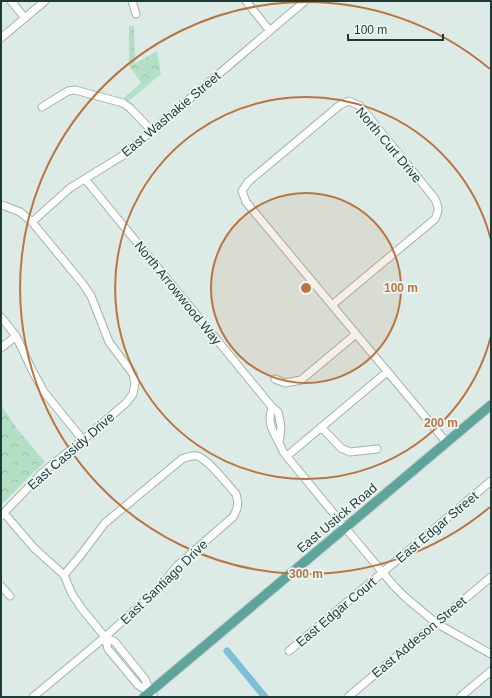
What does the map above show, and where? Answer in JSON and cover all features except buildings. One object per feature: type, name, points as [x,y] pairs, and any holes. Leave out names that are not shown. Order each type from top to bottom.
[{"type":"main road","name":"East Ustick Road","points":[[149,695],[491,405]]},
{"type":"street","points":[[11,1],[25,18]]},
{"type":"street","points":[[1,38],[45,1]]},
{"type":"street","points":[[132,1],[136,14]]},
{"type":"street","points":[[246,1],[270,31]]},
{"type":"street","name":"East Washakie Street","points":[[32,222],[70,188],[122,156],[305,1]]},
{"type":"street","points":[[42,106],[68,91],[75,90],[123,103],[130,108],[152,131]]},
{"type":"street","name":"North Curt Drive","points":[[332,305],[435,219],[438,212],[435,199],[360,106],[349,101],[340,105],[278,156],[248,182],[242,191],[246,202],[446,443]]},
{"type":"street","name":"North Arrowwood Way","points":[[85,180],[272,407],[269,416],[271,430],[284,453],[383,573],[405,597],[436,623],[491,654]]},
{"type":"street","points":[[1,205],[20,212],[32,222]]},
{"type":"street","name":"East Cassidy Drive","points":[[3,515],[42,473],[126,403],[133,394],[135,383],[133,374],[109,342],[91,296],[83,284],[32,222]]},
{"type":"street","points":[[1,318],[16,336],[44,392],[83,440]]},
{"type":"street","points":[[275,379],[285,383],[301,380],[356,334]]},
{"type":"street","points":[[1,348],[16,336]]},
{"type":"street","points":[[287,456],[387,372]]},
{"type":"street","points":[[321,427],[341,448],[350,452],[377,450]]},
{"type":"street","name":"East Santiago Drive","points":[[33,697],[105,637],[159,588],[176,566],[233,517],[238,509],[236,494],[205,459],[197,456],[189,456],[182,459],[105,523],[64,575]]},
{"type":"street","name":"East Edgar Street","points":[[383,573],[491,481]]},
{"type":"street","points":[[3,515],[34,548],[64,575],[72,594],[82,609],[105,637],[115,642],[145,679],[149,695]]},
{"type":"street","name":"East Edgar Court","points":[[289,651],[383,573]]},
{"type":"street","name":"East Addeson Street","points":[[348,697],[491,577]]},
{"type":"street","points":[[1,586],[10,596]]},
{"type":"street","points":[[460,697],[491,671]]},
{"type":"green space","points":[[129,26],[134,26],[135,64],[157,51],[161,74],[129,101],[123,99],[141,83],[129,65]]},
{"type":"green space","points":[[1,405],[18,430],[45,462],[1,505]]},
{"type":"waterway","points":[[227,651],[265,697]]}]
